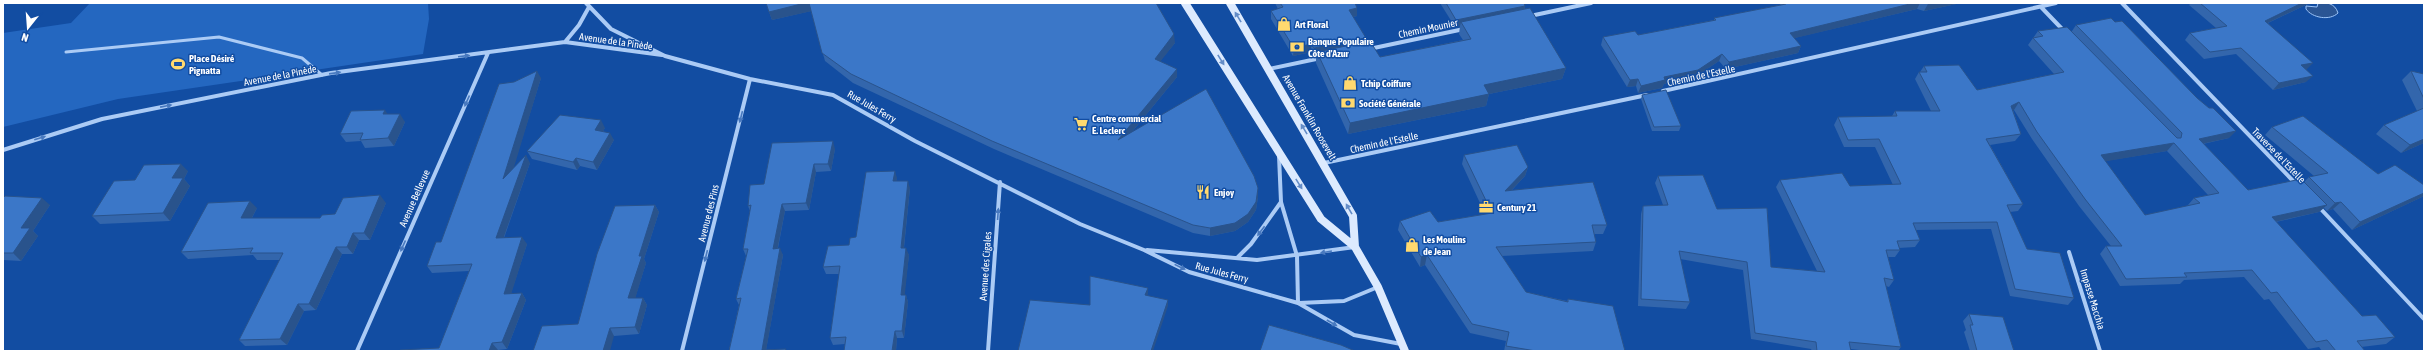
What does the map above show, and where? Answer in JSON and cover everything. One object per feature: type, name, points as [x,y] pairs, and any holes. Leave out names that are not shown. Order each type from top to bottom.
[{"type":"main road","name":"Avenue Franklin Roosevelt","points":[[1185,3],[1321,219],[1355,247],[1378,287],[1403,347]]},
{"type":"main road","name":"Avenue Franklin Roosevelt","points":[[1230,3],[1324,163],[1353,216],[1355,247]]},
{"type":"street","points":[[1522,17],[1591,3]]},
{"type":"street","name":"Chemin de l'Estelle","points":[[1658,92],[2056,3]]},
{"type":"street","name":"Traverse de l'Estelle","points":[[2122,3],[2298,185]]},
{"type":"street","name":"Avenue de la Pinède","points":[[565,42],[579,25],[587,5]]},
{"type":"street","name":"Rue Jules Ferry","points":[[587,5],[611,29],[665,56],[750,79],[833,95],[915,141],[1000,182],[1080,224],[1144,250],[1189,272],[1298,303],[1354,335],[1403,347]]},
{"type":"street","points":[[2040,7],[2068,35]]},
{"type":"street","name":"Chemin Mounier","points":[[1361,50],[1468,28]]},
{"type":"street","name":"Avenue de la Pinède","points":[[3,150],[102,119],[322,75],[565,42],[665,56]]},
{"type":"street","name":"Avenue Bellevue","points":[[357,351],[488,53]]},
{"type":"street","points":[[1269,69],[1323,58]]},
{"type":"street","name":"Avenue des Pins","points":[[682,351],[750,79]]},
{"type":"street","name":"Chemin de l'Estelle","points":[[1324,163],[1650,94]]},
{"type":"street","points":[[1279,151],[1281,202],[1297,256],[1298,303]]},
{"type":"street","name":"Avenue des Cigales","points":[[988,351],[1000,182]]},
{"type":"street","points":[[1238,257],[1251,244],[1281,202]]},
{"type":"street","points":[[2314,202],[2424,319]]},
{"type":"street","name":"Rue Jules Ferry","points":[[1144,250],[1238,257],[1257,260],[1297,256],[1355,247]]},
{"type":"street","name":"Impasse Macchia","points":[[2069,252],[2100,351]]},
{"type":"street","name":"Rue Jules Ferry","points":[[1298,303],[1344,301],[1378,287]]},
{"type":"lane","points":[[66,52],[219,37],[302,58],[322,75]]},
{"type":"shaded area","name":"Place Désiré Pignatta","points":[[90,3],[428,3],[429,19],[423,54],[118,99],[3,127],[3,33],[71,23]]},
{"type":"shaded area","points":[[2318,3],[2332,5],[2338,13],[2326,18],[2312,15],[2306,9],[2306,6],[2317,7]]},
{"type":"building","points":[[766,3],[805,3],[769,12]]},
{"type":"building","name":"Centre commercial E. Leclerc","points":[[809,3],[1156,3],[1174,34],[1155,59],[1177,69],[1118,140],[1206,89],[1254,176],[1258,188],[1256,202],[1248,214],[1235,223],[1210,228],[1193,225],[992,141],[851,74],[822,53]]},
{"type":"building","points":[[1280,3],[1355,3],[1357,8],[1349,10],[1366,38],[1314,48],[1311,44],[1294,48],[1271,11],[1283,7]]},
{"type":"building","points":[[1446,3],[1524,3],[1525,6],[1456,20]]},
{"type":"building","points":[[1786,3],[1914,3],[1790,33],[1801,46],[1729,62],[1722,54],[1698,70],[1664,77],[1665,80],[1641,86],[1638,79],[1630,80],[1603,37],[1635,31],[1638,35],[1716,20],[1714,18]]},
{"type":"building","points":[[2200,3],[2302,3],[2265,21],[2313,63],[2301,65],[2313,76],[2279,83],[2241,48],[2210,52],[2190,33],[2227,26]]},
{"type":"building","points":[[1530,8],[1566,68],[1484,85],[1489,94],[1350,123],[1317,52],[1370,41],[1380,57],[1471,39],[1461,22]]},
{"type":"building","points":[[2111,18],[2115,22],[2122,21],[2197,98],[2209,108],[2213,108],[2236,131],[2199,139],[2248,190],[2301,179],[2327,205],[2272,217],[2362,316],[2376,315],[2395,337],[2357,341],[2365,351],[2336,351],[2327,340],[2316,342],[2277,292],[2271,293],[2252,270],[2184,273],[2187,277],[2126,279],[2106,246],[2122,246],[2085,199],[2037,132],[2019,102],[2011,106],[2021,134],[1986,139],[2023,204],[2007,205],[2027,249],[2060,253],[2074,298],[2015,289],[1997,222],[1913,223],[1920,240],[1897,241],[1900,250],[1886,250],[1894,280],[1884,278],[1901,347],[1849,342],[1851,351],[1817,351],[1816,342],[1755,333],[1747,262],[1679,251],[1690,302],[1641,299],[1643,206],[1668,205],[1658,176],[1703,175],[1717,209],[1767,208],[1771,267],[1825,272],[1780,180],[1842,173],[1850,186],[1901,184],[1879,139],[1848,140],[1838,117],[1897,116],[1895,111],[1940,111],[1919,72],[1927,72],[1924,66],[1959,65],[1977,90],[2064,72],[2033,38],[2043,36],[2038,31],[2067,27],[2177,138],[2181,138],[2182,133],[2076,25]],"holes":[[[2174,143],[2219,193],[2194,198],[2200,203],[2145,215],[2101,155]]]},
{"type":"building","points":[[537,71],[503,179],[526,155],[496,238],[522,237],[504,294],[522,293],[502,342],[492,343],[489,351],[399,351],[439,348],[472,264],[427,266],[436,242],[441,242],[499,84],[514,82]]},
{"type":"building","points":[[2411,71],[2424,74],[2424,99]]},
{"type":"building","points":[[1666,90],[1681,126],[1654,127],[1642,95]]},
{"type":"building","points":[[2424,108],[2424,139],[2410,145],[2384,125]]},
{"type":"building","points":[[385,110],[383,114],[400,114],[388,138],[360,140],[363,133],[340,134],[351,111]]},
{"type":"building","points":[[560,115],[601,120],[595,130],[610,133],[593,162],[576,158],[573,162],[527,151]]},
{"type":"building","points":[[2303,116],[2378,174],[2395,165],[2424,185],[2424,193],[2360,222],[2341,202],[2335,203],[2309,177],[2328,173],[2272,127]]},
{"type":"building","points":[[833,141],[828,164],[814,164],[806,203],[782,204],[773,249],[780,248],[762,350],[786,349],[785,351],[729,351],[741,298],[736,299],[748,249],[743,249],[751,205],[748,206],[750,185],[764,184],[772,143]]},
{"type":"building","points":[[1517,145],[1528,167],[1505,191],[1593,182],[1607,225],[1592,225],[1596,242],[1496,247],[1526,292],[1568,302],[1568,299],[1613,306],[1625,351],[1536,351],[1506,346],[1509,332],[1472,324],[1427,255],[1421,257],[1400,221],[1430,211],[1438,222],[1492,213],[1464,155]]},
{"type":"building","points":[[181,164],[172,178],[183,178],[163,213],[92,216],[114,181],[135,180],[144,165]]},
{"type":"building","points":[[895,171],[893,181],[908,181],[901,248],[906,248],[901,295],[906,295],[902,331],[895,331],[892,351],[844,351],[846,337],[830,338],[840,266],[823,267],[828,246],[849,245],[850,238],[856,237],[866,172]]},
{"type":"building","points":[[380,195],[364,233],[353,233],[347,247],[336,247],[309,304],[298,304],[280,339],[239,340],[283,253],[250,253],[253,248],[181,252],[208,203],[250,201],[241,218],[320,218],[322,215],[335,214],[343,198]]},
{"type":"building","points":[[5,196],[42,198],[21,228],[30,228],[13,253],[3,253],[3,198]]},
{"type":"building","points":[[655,205],[639,256],[642,256],[628,298],[643,298],[635,327],[610,328],[603,351],[533,351],[542,326],[578,324],[597,254],[615,206]]},
{"type":"building","points":[[1090,276],[1148,288],[1145,295],[1168,300],[1151,351],[1018,351],[1030,300],[1090,305]]},
{"type":"building","points":[[1969,314],[2003,317],[2014,351],[1977,351],[1970,325],[1973,325]]},
{"type":"building","points":[[1269,325],[1341,345],[1355,351],[1260,351]]},
{"type":"place","name":"Art Floral","points":[[1284,24]]},
{"type":"place","name":"Banque Populaire Côte d'Azur","points":[[1297,47]]},
{"type":"place","name":"Place Désiré Pignatta","points":[[178,64]]},
{"type":"place","name":"Tchip Coiffure","points":[[1350,83]]},
{"type":"place","name":"Société Générale","points":[[1348,103]]},
{"type":"place","name":"Centre commercial E. Leclerc","points":[[1081,124]]},
{"type":"place","name":"Enjoy","points":[[1203,192]]},
{"type":"place","name":"Century 21","points":[[1486,207]]},
{"type":"place","name":"Les Moulins de Jean","points":[[1412,245]]}]
